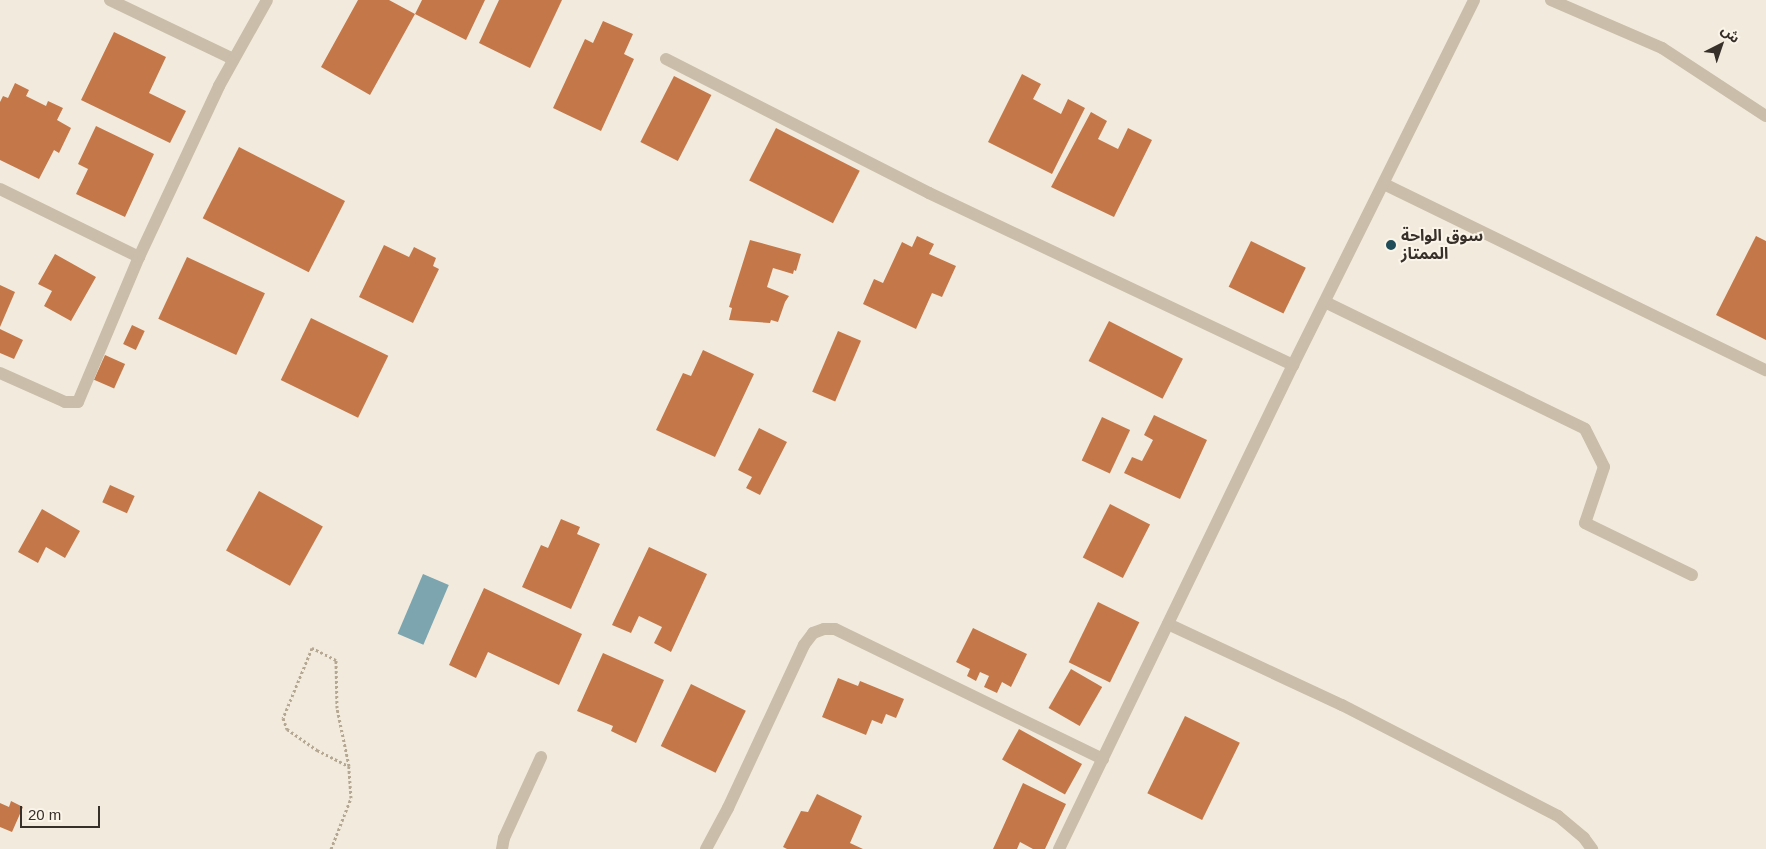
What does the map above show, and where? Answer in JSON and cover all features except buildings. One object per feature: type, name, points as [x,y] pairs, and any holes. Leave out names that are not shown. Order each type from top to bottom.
[{"type":"street","points":[[110,0],[233,59]]},
{"type":"street","points":[[0,373],[65,402],[78,402],[140,257],[233,59],[267,0]]},
{"type":"street","points":[[1059,849],[1293,365],[1474,0]]},
{"type":"street","points":[[1551,0],[1662,48],[1766,116]]},
{"type":"street","points":[[666,60],[929,192],[1293,365]]},
{"type":"street","points":[[1384,184],[1766,370]]},
{"type":"street","points":[[0,189],[140,257]]},
{"type":"street","points":[[1325,302],[1585,429],[1604,466],[1585,523],[1692,575]]},
{"type":"street","points":[[1168,624],[1342,705],[1558,816],[1584,838],[1592,849]]},
{"type":"street","points":[[706,849],[728,808],[804,645],[813,633],[824,629],[836,629],[1102,759]]},
{"type":"street","points":[[502,849],[504,838],[541,758]]},
{"type":"path","points":[[331,849],[351,798],[349,766],[337,708],[336,660],[312,648],[283,718],[287,729],[317,750],[349,766]]},
{"type":"water","points":[[423,574],[449,585],[423,645],[398,634]]},
{"type":"place","name":"سوق الواحة الممتاز","points":[[1391,245]]}]
